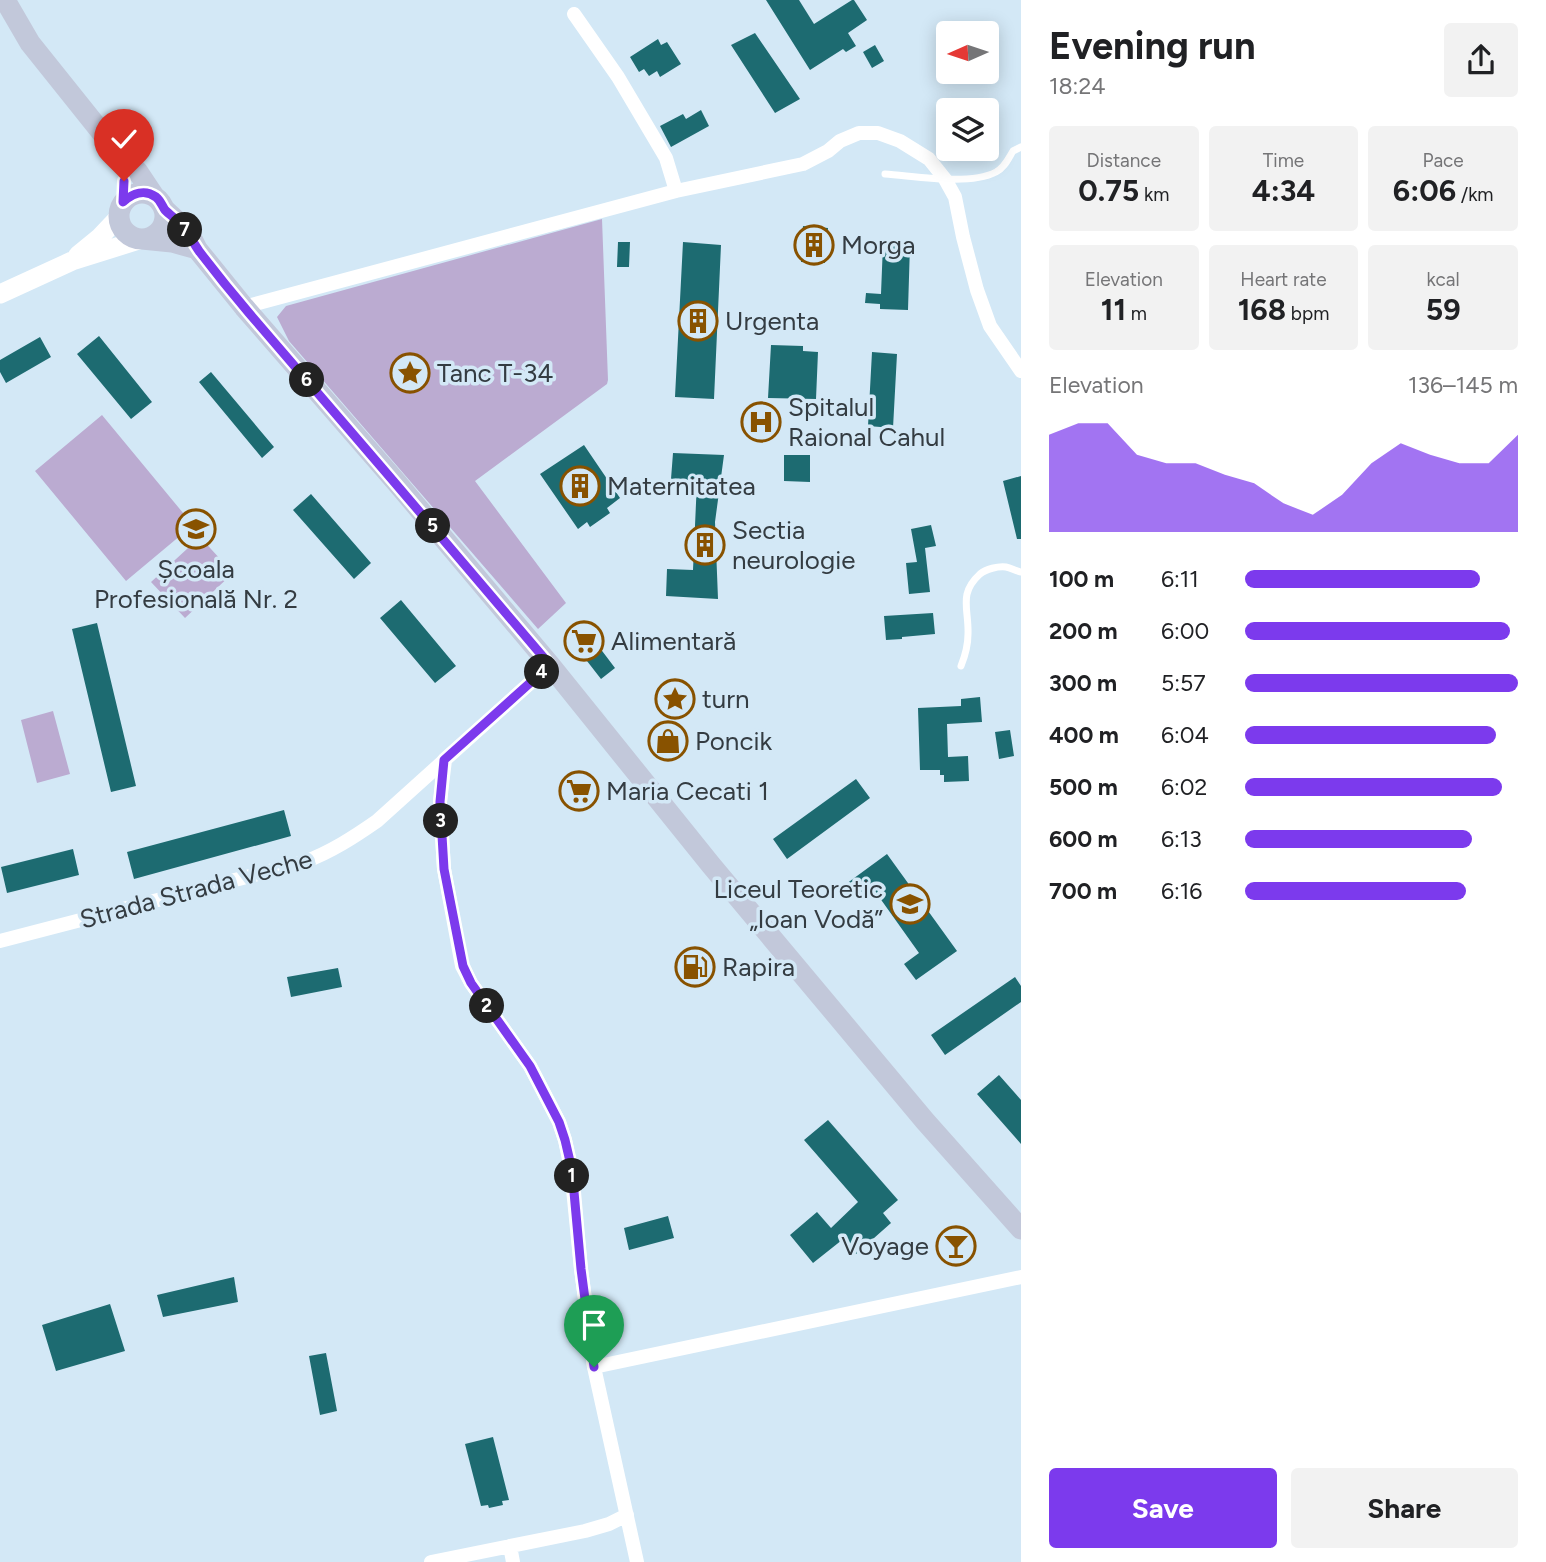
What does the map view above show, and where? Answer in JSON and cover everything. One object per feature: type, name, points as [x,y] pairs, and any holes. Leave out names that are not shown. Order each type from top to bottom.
[{"type":"main road","points":[[5,0],[30,43],[114,148],[138,172],[244,307],[550,665],[685,834],[925,1121],[1021,1229]]},
{"type":"main road","points":[[114,148],[124,181],[121,226],[126,233],[134,238],[172,242],[197,249]]},
{"type":"main road","points":[[121,210],[129,196],[137,193],[146,192],[159,202],[165,218],[163,226],[151,238],[142,239]]},
{"type":"street","points":[[574,14],[618,77],[666,158],[676,191]]},
{"type":"street","points":[[244,307],[676,191],[803,164],[828,151],[840,141],[859,133],[878,133],[900,141],[929,159],[945,179],[955,197],[977,290],[990,326],[1021,370]]},
{"type":"street","points":[[72,261],[100,237],[121,210]]},
{"type":"street","points":[[0,294],[72,261],[142,239]]},
{"type":"street","name":"Strada Strada Veche","points":[[0,941],[321,856],[377,821],[550,665]]},
{"type":"street","points":[[444,760],[440,802],[444,869],[463,966],[471,983],[530,1066],[559,1122],[565,1140],[572,1170],[583,1290],[594,1367],[638,1562]]},
{"type":"street","points":[[594,1367],[1021,1277]]},
{"type":"street","points":[[431,1562],[586,1531],[626,1515]]},
{"type":"street","points":[[510,1546],[513,1562]]},
{"type":"lane","points":[[885,174],[967,179],[995,173],[1006,164],[1013,151],[1021,148]]},
{"type":"lane","points":[[961,666],[966,654],[968,634],[965,602],[973,580],[984,570],[1004,567],[1021,572]]},
{"type":"shaded area","points":[[602,219],[607,384],[475,481],[566,603],[538,629],[289,341],[277,317],[286,306]]},
{"type":"shaded area","points":[[102,415],[193,525],[126,581],[35,471]]},
{"type":"shaded area","points":[[200,537],[233,573],[185,618],[151,582]]},
{"type":"shaded area","points":[[53,711],[70,774],[37,783],[21,720]]},
{"type":"building","points":[[766,0],[799,0],[814,24],[854,0],[867,20],[848,33],[856,46],[846,52],[843,49],[810,70]]},
{"type":"building","points":[[755,33],[800,99],[775,113],[731,45]]},
{"type":"building","points":[[658,39],[661,45],[667,42],[681,64],[660,77],[657,71],[649,76],[644,69],[639,72],[630,57]]},
{"type":"building","points":[[875,45],[884,61],[872,68],[863,52]]},
{"type":"building","points":[[701,110],[709,126],[671,147],[660,126],[683,114],[686,119]]},
{"type":"building","name":"Morga","points":[[803,226],[828,228],[825,263],[801,262]]},
{"type":"building","points":[[618,242],[630,242],[629,267],[617,267]]},
{"type":"building","name":"Urgenta","points":[[683,242],[721,245],[714,399],[675,397]]},
{"type":"building","points":[[883,244],[910,245],[908,310],[880,309],[880,304],[865,303],[866,293],[881,294]]},
{"type":"building","points":[[99,336],[152,402],[131,419],[77,354]]},
{"type":"building","points":[[40,337],[51,357],[6,383],[0,372],[0,360]]},
{"type":"building","points":[[771,345],[803,346],[803,351],[818,352],[816,399],[768,398]]},
{"type":"building","points":[[872,352],[897,354],[893,428],[868,426]]},
{"type":"building","points":[[211,372],[274,447],[262,458],[199,382]]},
{"type":"building","name":"Maternitatea","points":[[584,445],[620,498],[607,508],[610,513],[590,527],[587,522],[578,529],[540,474]]},
{"type":"building","name":"Sectia neurologie","points":[[673,453],[724,455],[715,522],[718,599],[666,596],[667,569],[693,570],[697,481],[671,479]]},
{"type":"building","points":[[784,455],[810,455],[810,482],[784,481]]},
{"type":"building","points":[[1021,476],[1021,539],[1017,539],[1003,481]]},
{"type":"building","points":[[311,494],[371,563],[354,579],[293,510]]},
{"type":"building","points":[[931,525],[936,546],[925,548],[930,592],[909,594],[906,563],[917,562],[911,529]]},
{"type":"building","points":[[401,600],[456,666],[435,683],[380,618]]},
{"type":"building","points":[[933,613],[935,634],[886,640],[884,616]]},
{"type":"building","points":[[97,623],[136,786],[111,792],[72,629]]},
{"type":"building","points":[[581,623],[615,668],[601,679],[566,634]]},
{"type":"building","points":[[980,697],[982,722],[947,724],[948,757],[968,756],[969,781],[944,782],[944,775],[940,775],[940,770],[920,770],[918,708],[961,706],[961,699]]},
{"type":"building","name":"Poncik","points":[[667,725],[682,748],[670,756],[655,734]]},
{"type":"building","points":[[1010,730],[1014,756],[999,759],[995,732]]},
{"type":"building","points":[[856,779],[870,798],[787,859],[773,839]]},
{"type":"building","points":[[284,810],[291,836],[134,879],[127,852]]},
{"type":"building","points":[[73,849],[79,875],[7,893],[1,867]]},
{"type":"building","points":[[887,854],[957,951],[916,980],[904,964],[919,953],[872,887],[857,898],[846,884]]},
{"type":"building","points":[[338,968],[342,987],[291,997],[287,977]]},
{"type":"building","points":[[1015,977],[1021,986],[1021,1002],[945,1055],[931,1035]]},
{"type":"building","points":[[999,1075],[1021,1100],[1021,1144],[977,1094]]},
{"type":"building","points":[[828,1120],[898,1200],[883,1213],[891,1223],[856,1254],[842,1240],[813,1263],[790,1235],[817,1212],[831,1228],[858,1202],[804,1140]]},
{"type":"building","points":[[668,1216],[674,1238],[629,1250],[624,1228]]},
{"type":"building","points":[[234,1277],[238,1302],[163,1317],[157,1295]]},
{"type":"building","points":[[110,1304],[125,1351],[56,1371],[42,1325]]},
{"type":"building","points":[[326,1353],[337,1411],[320,1415],[309,1356]]},
{"type":"building","points":[[493,1437],[509,1500],[502,1501],[503,1505],[489,1508],[488,1505],[481,1506],[465,1444]]},
{"type":"place","name":"Morga","points":[[814,245]]},
{"type":"place","name":"Urgenta","points":[[698,321]]},
{"type":"place","name":"Tanc T-34","points":[[410,373]]},
{"type":"place","name":"Spitalul Raional Cahul","points":[[761,422]]},
{"type":"place","name":"Maternitatea","points":[[580,486]]},
{"type":"place","name":"Școala Profesională Nr. 2","points":[[196,529]]},
{"type":"place","name":"Sectia neurologie","points":[[705,545]]},
{"type":"place","name":"Alimentară","points":[[584,641]]},
{"type":"place","name":"turn","points":[[675,699]]},
{"type":"place","name":"Poncik","points":[[668,741]]},
{"type":"place","name":"Maria Cecati 1","points":[[579,791]]},
{"type":"place","name":"Liceul Teoretic „Ioan Vodă”","points":[[910,904]]},
{"type":"place","name":"Rapira","points":[[695,967]]},
{"type":"place","name":"Voyage","points":[[956,1246]]},
{"type":"route","points":[[124,181],[123,202],[129,196],[146,192],[160,201],[244,307],[550,665],[444,760],[440,802],[444,869],[463,966],[471,983],[530,1066],[559,1122],[565,1140],[572,1170],[594,1367]]}]
